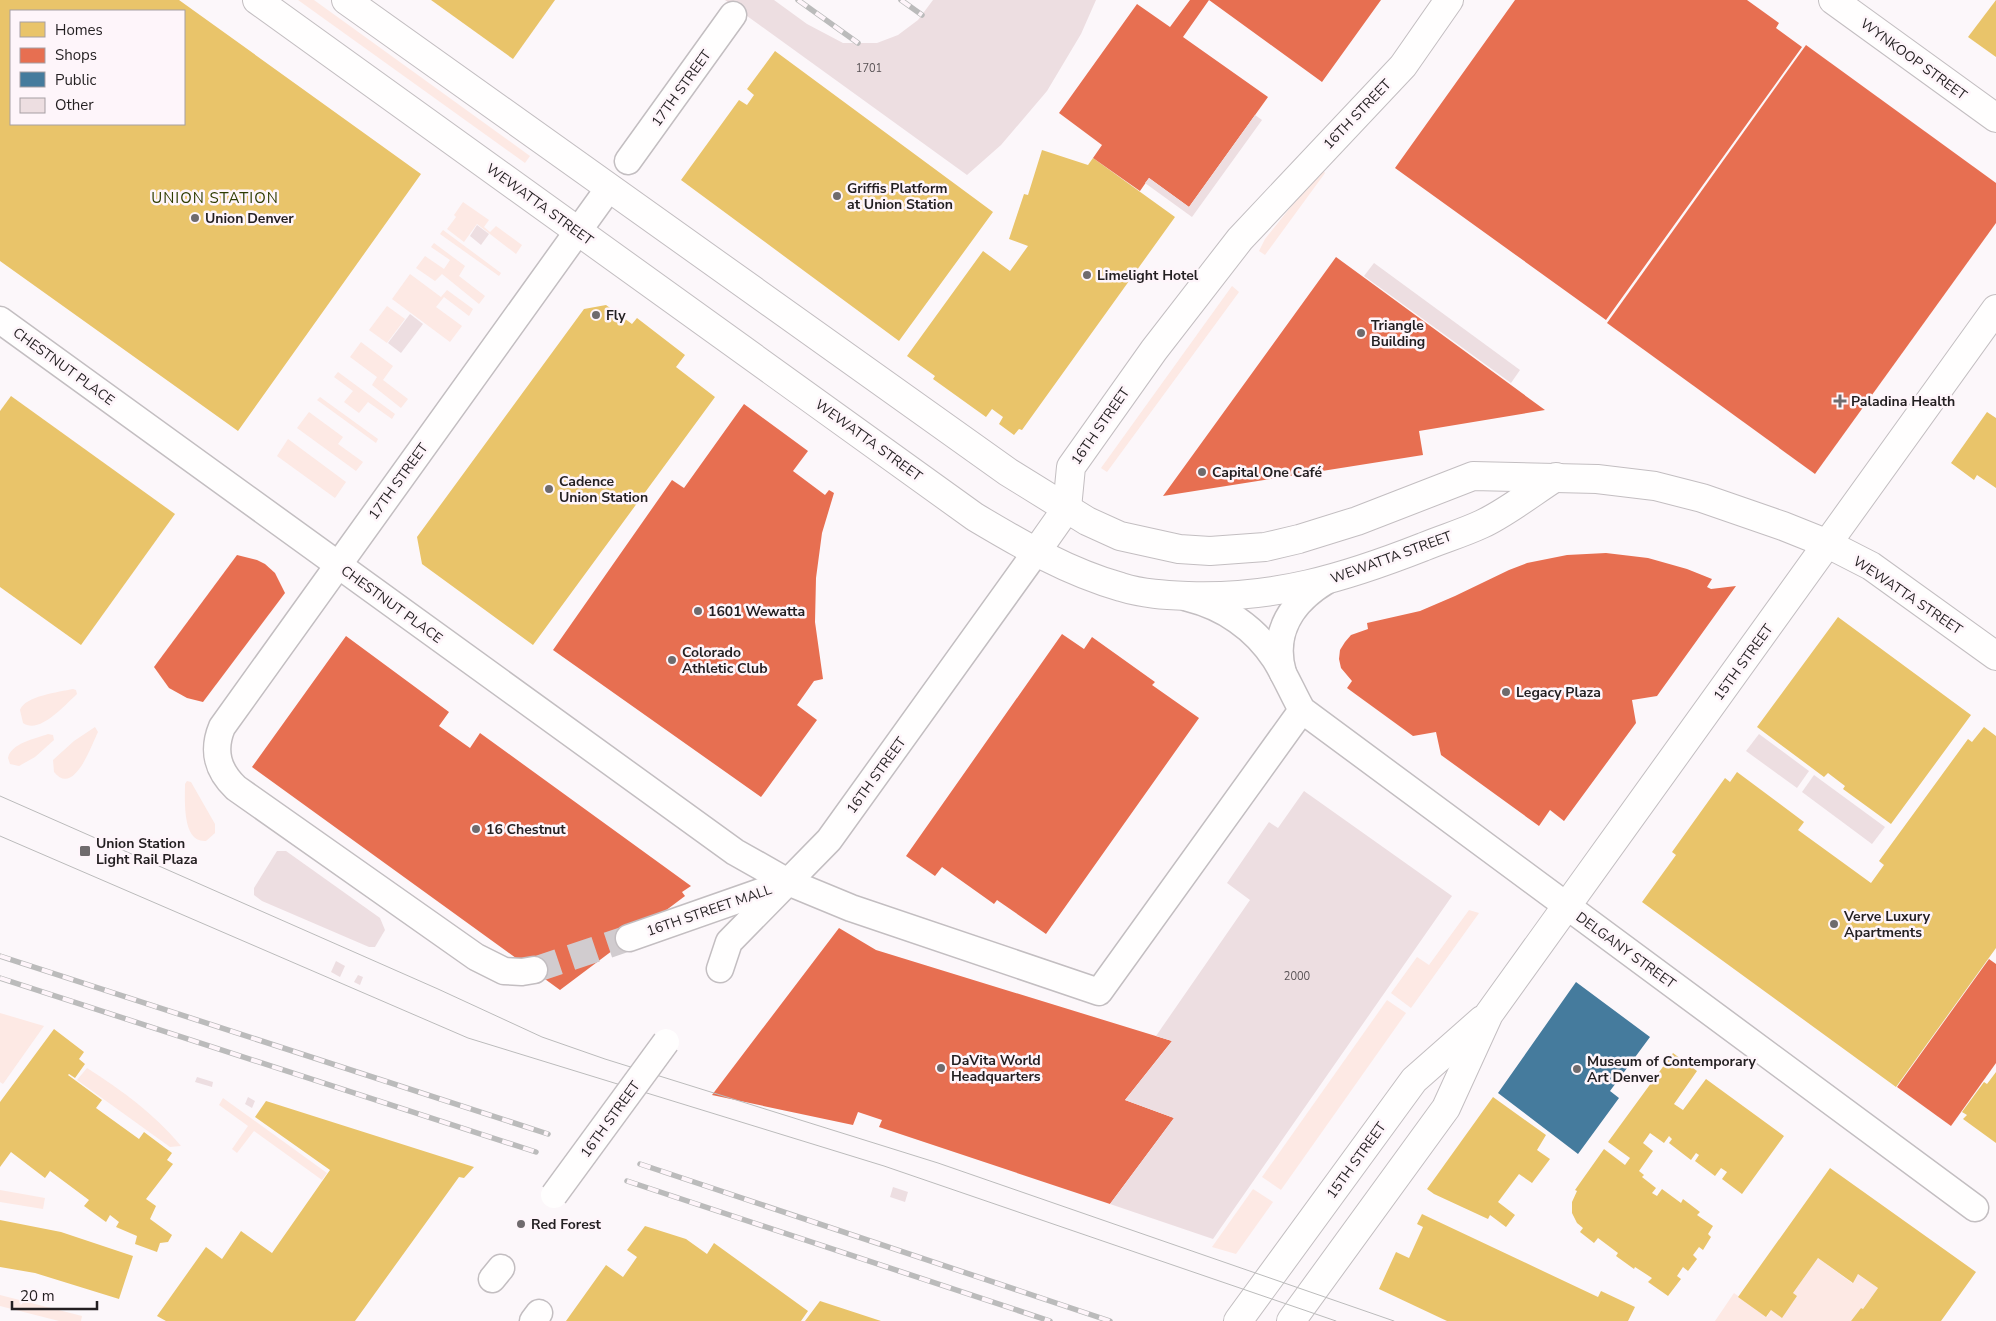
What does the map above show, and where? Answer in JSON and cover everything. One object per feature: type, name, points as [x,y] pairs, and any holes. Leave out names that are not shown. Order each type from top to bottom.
[{"type":"street","name":"WEWATTA STREET","points":[[257,0],[975,517],[1057,564],[1122,588],[1160,595],[1218,597],[1266,593],[1326,581],[1371,568],[1484,523],[1556,477]]},
{"type":"street","name":"WEWATTA STREET","points":[[346,0],[1008,472],[1087,521],[1120,536],[1179,549],[1210,551],[1264,547],[1299,539],[1357,521],[1473,476],[1597,479],[1655,486],[1711,501],[1828,544],[1870,566],[1996,656]]},
{"type":"street","name":"16TH STREET","points":[[720,970],[729,942],[829,840],[1067,508],[1071,467],[1154,350],[1240,239],[1403,66],[1449,0]]},
{"type":"street","name":"WYNKOOP STREET","points":[[1833,0],[1996,118]]},
{"type":"street","name":"17TH STREET","points":[[628,161],[734,15]]},
{"type":"street","name":"17TH STREET","points":[[534,970],[522,972],[491,966],[451,940],[230,782],[222,771],[217,759],[216,746],[222,727],[609,188]]},
{"type":"street","name":"15TH STREET","points":[[1291,1321],[1446,1108],[1489,1014],[1996,309]]},
{"type":"street","name":"CHESTNUT PLACE","points":[[0,320],[735,852],[788,882],[851,908],[1099,992],[1302,710]]},
{"type":"street","name":"DELGANY STREET","points":[[1287,683],[1282,667],[1280,650],[1282,633],[1288,617],[1304,596],[1326,581]]},
{"type":"street","name":"DELGANY STREET","points":[[1175,595],[1214,607],[1233,616],[1264,644],[1276,661],[1302,710],[1975,1208]]},
{"type":"street","name":"16TH STREET MALL","points":[[629,938],[788,882]]},
{"type":"street","name":"15TH STREET","points":[[1238,1321],[1414,1080],[1489,1014]]},
{"type":"street","name":"16TH STREET","points":[[554,1195],[666,1042]]},
{"type":"shaded area","points":[[298,0],[314,0],[530,156],[525,163]]},
{"type":"shaded area","points":[[1322,168],[1325,173],[1265,255],[1259,251],[1265,239]]},
{"type":"shaded area","points":[[463,202],[489,220],[484,227],[490,232],[496,226],[522,245],[516,254],[477,224],[464,242],[447,229],[456,217],[454,215]]},
{"type":"shaded area","points":[[443,230],[501,273],[499,276],[440,234]]},
{"type":"shaded area","points":[[434,243],[465,266],[459,276],[485,296],[479,304],[442,274],[435,281],[416,268],[425,256],[444,269],[450,260],[431,247]]},
{"type":"shaded area","points":[[410,274],[441,297],[447,290],[473,309],[469,316],[444,297],[436,307],[462,326],[450,342],[392,299]]},
{"type":"shaded area","points":[[1232,286],[1239,292],[1107,472],[1101,468]]},
{"type":"shaded area","points":[[387,306],[405,319],[387,343],[369,330]]},
{"type":"shaded area","points":[[361,342],[393,366],[383,380],[408,399],[401,408],[372,385],[377,377],[350,357]]},
{"type":"shaded area","points":[[338,372],[395,414],[392,419],[368,402],[359,413],[344,402],[353,391],[334,377]]},
{"type":"shaded area","points":[[320,397],[378,439],[376,443],[317,400]]},
{"type":"shaded area","points":[[309,412],[343,437],[338,444],[363,462],[356,471],[297,428]]},
{"type":"shaded area","points":[[288,439],[346,482],[335,498],[277,456]]},
{"type":"shaded area","points":[[76,690],[77,694],[44,722],[29,726],[23,723],[20,710],[28,701],[43,695]]},
{"type":"shaded area","points":[[95,727],[98,732],[81,767],[68,778],[61,778],[54,772],[53,760],[74,741]]},
{"type":"shaded area","points":[[48,734],[53,735],[54,740],[35,757],[19,766],[10,764],[8,758],[10,753],[19,745]]},
{"type":"shaded area","points":[[187,781],[191,782],[215,824],[215,833],[206,841],[198,840],[193,835],[186,820],[185,784]]},
{"type":"shaded area","points":[[1469,910],[1479,913],[1411,1008],[1391,993],[1417,957],[1429,965]]},
{"type":"shaded area","points":[[1387,1000],[1406,1013],[1281,1190],[1262,1177]]},
{"type":"shaded area","points":[[0,1013],[44,1026],[3,1084],[0,1082]]},
{"type":"shaded area","points":[[87,1068],[137,1103],[181,1146],[170,1147],[77,1080]]},
{"type":"shaded area","points":[[223,1098],[327,1173],[322,1180],[254,1131],[237,1153],[232,1149],[248,1126],[219,1105]]},
{"type":"shaded area","points":[[1253,1189],[1273,1202],[1236,1254],[1212,1247]]},
{"type":"shaded area","points":[[0,1190],[45,1198],[43,1209],[0,1202]]},
{"type":"shaded area","points":[[1818,1258],[1852,1283],[1858,1274],[1878,1288],[1863,1309],[1861,1308],[1851,1321],[1715,1321],[1734,1293],[1767,1317],[1771,1310],[1793,1293]]},
{"type":"shaded area","points":[[0,1295],[82,1316],[81,1321],[59,1321],[0,1306]]},
{"type":"building: Homes","name":"Union Denver","points":[[0,0],[179,0],[421,174],[238,431],[0,261]]},
{"type":"building: Homes","points":[[431,0],[555,0],[513,59]]},
{"type":"building: Homes","points":[[1996,0],[1996,57],[1968,37]]},
{"type":"building: Homes","name":"Griffis Platform at Union Station","points":[[775,51],[993,212],[899,341],[681,180],[739,100],[747,105],[754,95],[747,89]]},
{"type":"building: Homes","name":"Limelight Hotel","points":[[1042,150],[1088,165],[1093,158],[1175,217],[1022,430],[1019,429],[1014,435],[999,424],[1003,417],[992,409],[986,417],[933,379],[935,376],[907,356],[983,251],[1010,271],[1028,246],[1009,239],[1024,194],[1028,195]]},
{"type":"building: Homes","name":"Cadence Union Station","points":[[606,305],[632,324],[637,318],[685,355],[676,367],[715,397],[533,645],[422,564],[417,537],[584,309]]},
{"type":"building: Homes","points":[[11,396],[175,514],[81,645],[0,587],[0,411]]},
{"type":"building: Homes","points":[[1987,412],[1996,418],[1996,488],[1977,475],[1974,480],[1951,463]]},
{"type":"building: Homes","points":[[1838,617],[1971,715],[1891,824],[1843,789],[1845,786],[1828,773],[1824,777],[1757,727]]},
{"type":"building: Homes","name":"Verve Luxury Apartments","points":[[1984,727],[1996,736],[1996,948],[1896,1087],[1642,902],[1676,855],[1672,852],[1725,778],[1730,782],[1737,772],[1804,822],[1798,830],[1871,883],[1884,865],[1879,861],[1968,739],[1972,742]]},
{"type":"building: Homes","points":[[54,1029],[84,1052],[79,1059],[85,1064],[75,1078],[68,1075],[102,1100],[96,1108],[139,1139],[144,1132],[172,1153],[167,1160],[173,1164],[146,1199],[156,1206],[150,1219],[172,1235],[168,1242],[160,1243],[157,1252],[135,1244],[137,1236],[116,1227],[119,1222],[110,1215],[106,1222],[84,1206],[89,1200],[50,1171],[45,1178],[11,1152],[0,1167],[0,1102]]},
{"type":"building: Homes","points":[[1673,1053],[1697,1071],[1674,1104],[1683,1110],[1706,1079],[1784,1136],[1742,1194],[1722,1179],[1727,1172],[1721,1168],[1715,1176],[1695,1161],[1699,1155],[1696,1153],[1691,1160],[1669,1143],[1672,1139],[1669,1136],[1664,1143],[1650,1133],[1643,1143],[1653,1151],[1639,1171],[1644,1175],[1642,1177],[1656,1188],[1652,1193],[1657,1196],[1662,1189],[1681,1203],[1683,1199],[1700,1212],[1697,1215],[1713,1226],[1708,1234],[1711,1237],[1703,1250],[1699,1247],[1693,1255],[1697,1259],[1688,1271],[1683,1267],[1677,1276],[1681,1279],[1668,1296],[1648,1282],[1652,1278],[1635,1267],[1634,1269],[1616,1256],[1618,1253],[1598,1238],[1594,1243],[1580,1232],[1583,1228],[1577,1223],[1572,1213],[1572,1202],[1577,1191],[1575,1190],[1604,1149],[1625,1165],[1630,1158],[1608,1142]]},
{"type":"building: Homes","points":[[1996,1072],[1996,1143],[1963,1119],[1967,1115],[1962,1112],[1984,1082],[1987,1084]]},
{"type":"building: Homes","points":[[1493,1097],[1546,1135],[1537,1150],[1550,1159],[1532,1183],[1519,1174],[1498,1202],[1515,1215],[1506,1227],[1490,1215],[1488,1219],[1427,1189]]},
{"type":"building: Homes","points":[[266,1101],[474,1167],[464,1178],[459,1177],[355,1321],[166,1321],[157,1316],[206,1247],[222,1259],[241,1231],[272,1253],[330,1170],[255,1117]]},
{"type":"building: Homes","points":[[1830,1168],[1976,1272],[1941,1321],[1851,1321],[1861,1308],[1863,1309],[1878,1288],[1858,1274],[1853,1283],[1818,1258],[1793,1293],[1797,1296],[1782,1318],[1771,1310],[1766,1317],[1738,1297]]},
{"type":"building: Homes","points":[[1422,1214],[1598,1297],[1601,1291],[1635,1307],[1628,1321],[1447,1321],[1379,1289],[1396,1252],[1409,1258],[1423,1227],[1417,1224]]},
{"type":"building: Homes","points":[[0,1220],[61,1232],[133,1256],[119,1299],[35,1273],[0,1267]]},
{"type":"building: Homes","points":[[645,1226],[686,1239],[707,1254],[714,1243],[808,1311],[801,1321],[566,1321],[606,1265],[623,1277],[637,1257],[627,1250]]},
{"type":"building: Homes","points":[[820,1301],[881,1321],[805,1321]]},
{"type":"building: Shops","points":[[1190,0],[1209,0],[1183,37],[1268,97],[1189,207],[1149,178],[1140,191],[1093,158],[1102,145],[1059,113],[1137,4],[1170,27]]},
{"type":"building: Shops","points":[[1209,0],[1381,0],[1322,82]]},
{"type":"building: Shops","points":[[1515,0],[1747,0],[1779,23],[1776,28],[1802,47],[1606,320],[1395,168]]},
{"type":"building: Shops","points":[[1806,45],[1996,183],[1996,223],[1815,474],[1607,323]]},
{"type":"building: Shops","name":"Triangle Building","points":[[1336,257],[1545,410],[1419,431],[1423,455],[1163,496]]},
{"type":"building: Shops","name":"1601 Wewatta","points":[[744,404],[808,451],[793,471],[825,495],[829,490],[834,493],[822,533],[816,578],[815,622],[823,679],[814,681],[797,705],[817,720],[761,797],[553,650],[672,480],[684,488]]},
{"type":"building: Shops","name":"Legacy Plaza","points":[[1606,553],[1648,558],[1687,569],[1712,579],[1707,587],[1711,589],[1736,586],[1657,696],[1632,700],[1636,723],[1564,821],[1550,810],[1539,826],[1441,755],[1436,732],[1413,736],[1347,688],[1352,681],[1341,668],[1340,650],[1351,635],[1368,629],[1367,623],[1420,611],[1527,563],[1567,555]]},
{"type":"building: Shops","points":[[237,555],[265,564],[275,573],[285,593],[203,702],[187,698],[169,688],[154,667]]},
{"type":"building: Shops","points":[[1062,634],[1084,649],[1092,637],[1155,682],[1152,685],[1199,718],[1046,934],[997,900],[994,904],[942,867],[935,876],[906,856]]},
{"type":"building: Shops","name":"16 Chestnut","points":[[346,636],[449,712],[439,726],[470,748],[480,733],[691,886],[682,892],[685,896],[560,990],[252,767]]},
{"type":"building: Shops","name":"DaVita World Headquarters","points":[[839,928],[876,950],[1172,1041],[1125,1100],[1174,1118],[1110,1204],[879,1127],[882,1120],[858,1112],[853,1125],[712,1095]]},
{"type":"building: Shops","points":[[1989,959],[1996,964],[1996,1063],[1951,1126],[1897,1087]]},
{"type":"building: Public","points":[[1576,982],[1650,1037],[1610,1091],[1619,1098],[1578,1154],[1498,1093]]},
{"type":"building: Other","points":[[725,0],[774,0],[807,24],[843,43],[877,43],[898,35],[918,20],[933,0],[1096,0],[1081,34],[1047,91],[1001,145],[967,175]]},
{"type":"building: Other","points":[[1255,115],[1262,120],[1192,217],[1145,183],[1149,178],[1189,207]]},
{"type":"building: Other","points":[[477,225],[489,234],[481,245],[470,236]]},
{"type":"building: Other","points":[[1374,263],[1520,370],[1511,383],[1364,276]]},
{"type":"building: Other","points":[[410,314],[423,324],[401,353],[388,343]]},
{"type":"building: Other","points":[[1759,734],[1809,771],[1797,788],[1746,751]]},
{"type":"building: Other","points":[[1814,775],[1885,827],[1872,844],[1802,792]]},
{"type":"building: Other","points":[[1304,791],[1452,896],[1213,1239],[1110,1204],[1174,1118],[1125,1100],[1172,1041],[1156,1036],[1250,900],[1227,883],[1269,822],[1278,828]]},
{"type":"building: Other","points":[[277,851],[286,851],[380,918],[385,930],[375,947],[369,947],[262,901],[254,895],[254,888]]},
{"type":"building: Other","points":[[336,961],[345,966],[340,977],[331,972]]},
{"type":"building: Other","points":[[358,975],[363,977],[360,985],[354,982]]},
{"type":"building: Other","points":[[197,1077],[213,1082],[212,1087],[195,1082]]},
{"type":"building: Other","points":[[248,1097],[255,1101],[252,1108],[245,1104]]},
{"type":"building: Other","points":[[893,1187],[908,1192],[905,1202],[890,1197]]},
{"type":"tunnel","points":[[534,970],[629,938]]},
{"type":"tram line","points":[[0,796],[438,989],[542,1037],[605,1059],[938,1163],[1394,1321]]},
{"type":"tram line","points":[[0,836],[468,1038],[884,1166],[1336,1321]]},
{"type":"railway","points":[[798,0],[858,43]]},
{"type":"railway","points":[[901,0],[922,15]]},
{"type":"railway","points":[[0,956],[548,1134]]},
{"type":"railway","points":[[0,978],[536,1152]]},
{"type":"railway","points":[[640,1164],[1110,1321]]},
{"type":"railway","points":[[627,1181],[1050,1321]]},
{"type":"place","name":"Griffis Platform at Union Station","points":[[837,196]]},
{"type":"place","name":"Union Denver","points":[[195,218]]},
{"type":"place","name":"Limelight Hotel","points":[[1087,275]]},
{"type":"place","name":"Fly","points":[[596,315]]},
{"type":"place","name":"Triangle Building","points":[[1361,333]]},
{"type":"place","name":"Paladina Health","points":[[1840,401]]},
{"type":"place","name":"Capital One Café","points":[[1202,472]]},
{"type":"place","name":"Cadence Union Station","points":[[549,489]]},
{"type":"place","name":"1601 Wewatta","points":[[698,611]]},
{"type":"place","name":"Colorado Athletic Club","points":[[672,660]]},
{"type":"place","name":"Legacy Plaza","points":[[1506,692]]},
{"type":"place","name":"16 Chestnut","points":[[476,829]]},
{"type":"place","name":"Union Station Light Rail Plaza","points":[[85,851]]},
{"type":"place","name":"Verve Luxury Apartments","points":[[1834,924]]},
{"type":"place","name":"DaVita World Headquarters","points":[[941,1068]]},
{"type":"place","name":"Museum of Contemporary Art Denver","points":[[1577,1069]]},
{"type":"place","name":"Red Forest","points":[[521,1224]]},
{"type":"district","name":"UNION STATION","points":[[215,198]]}]
